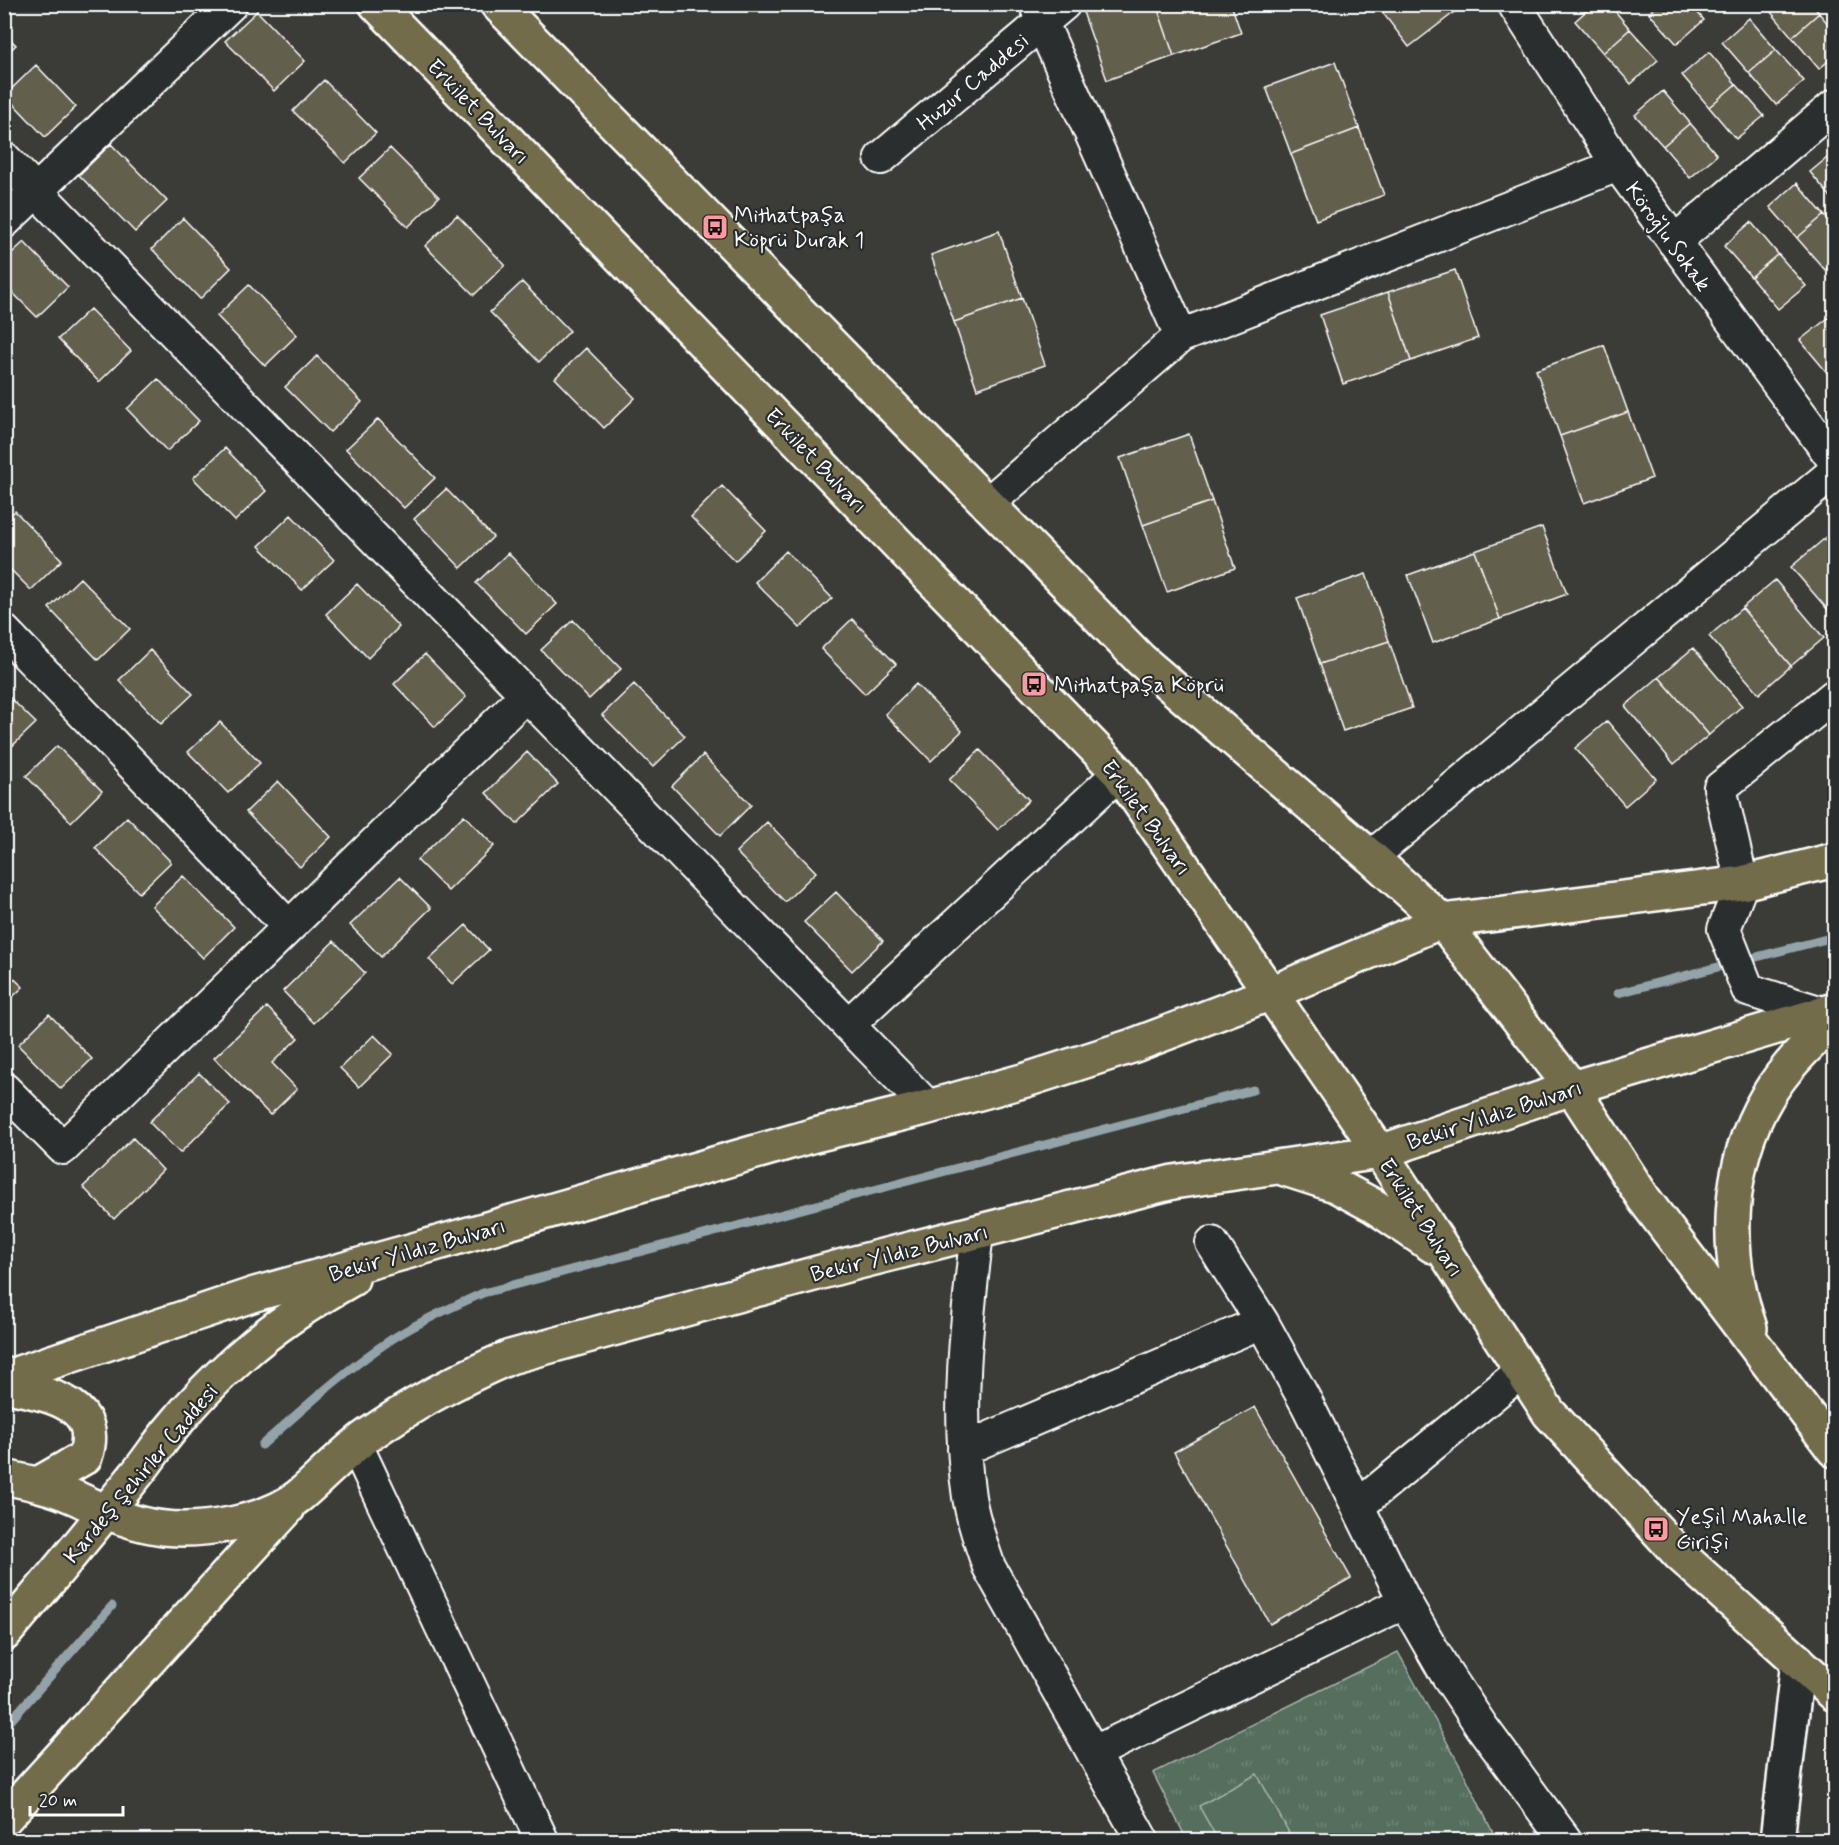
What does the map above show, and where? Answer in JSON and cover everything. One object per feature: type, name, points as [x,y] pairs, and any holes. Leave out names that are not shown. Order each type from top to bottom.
[{"type":"main road","name":"Erkilet Bulvarı","points":[[376,4],[1119,773],[1380,1152],[1549,1413],[1680,1555],[1834,1694]]},
{"type":"main road","points":[[497,4],[1141,660],[1371,857],[1442,921],[1572,1088],[1644,1200],[1756,1347],[1830,1433]]},
{"type":"main road","name":"Bekir Yıldız Bulvarı","points":[[4,1378],[255,1294],[815,1136],[1026,1080],[1132,1046],[1270,993],[1442,921],[1742,883],[1834,860]]},
{"type":"main road","points":[[1756,1347],[1737,1280],[1733,1245],[1734,1210],[1742,1156],[1756,1116],[1768,1095],[1830,1015]]},
{"type":"main road","name":"Bekir Yıldız Bulvarı","points":[[4,1477],[38,1484],[135,1523],[164,1528],[194,1529],[248,1520],[273,1511],[297,1498],[330,1467],[401,1412],[436,1391],[510,1357],[843,1266],[1173,1182],[1380,1152],[1572,1088],[1830,1015]]},
{"type":"main road","points":[[1278,1167],[1335,1185],[1374,1206],[1449,1258]]},
{"type":"main road","name":"Kardeş Şehirler Caddesi","points":[[4,1634],[68,1560],[170,1430],[241,1356],[282,1323],[323,1296],[365,1272],[410,1251]]},
{"type":"main road","points":[[4,1385],[53,1396],[66,1402],[80,1415],[88,1431],[89,1440],[85,1457],[38,1484]]},
{"type":"main road","points":[[4,1819],[297,1498]]},
{"type":"street","points":[[4,222],[231,4]]},
{"type":"street","name":"Köroğlu Sokak","points":[[1522,8],[1618,165],[1834,460]]},
{"type":"street","points":[[1047,11],[1181,336]]},
{"type":"street","name":"Huzur Caddesi","points":[[881,159],[1047,11]]},
{"type":"street","points":[[1674,242],[1834,106]]},
{"type":"street","points":[[4,158],[928,1107]]},
{"type":"street","points":[[987,504],[1181,336],[1618,165]]},
{"type":"street","points":[[1371,857],[1834,472]]},
{"type":"street","points":[[4,631],[289,927]]},
{"type":"street","points":[[4,1089],[63,1148],[527,694]]},
{"type":"street","points":[[1830,1015],[1748,990],[1724,929],[1742,883],[1720,788],[1834,696]]},
{"type":"street","points":[[848,1024],[1119,773]]},
{"type":"street","points":[[977,1232],[965,1356],[964,1449],[969,1499],[977,1534],[989,1567],[1142,1840]]},
{"type":"street","points":[[1212,1243],[1262,1322],[1307,1404],[1405,1602],[1444,1670],[1563,1840]]},
{"type":"street","points":[[964,1449],[1262,1322]]},
{"type":"street","points":[[1358,1506],[1522,1371]]},
{"type":"street","points":[[357,1445],[542,1840]]},
{"type":"street","points":[[1093,1753],[1405,1602]]},
{"type":"street","points":[[1777,1840],[1798,1661]]},
{"type":"green space","points":[[1398,1652],[1466,1777],[1493,1833],[1477,1840],[1187,1840],[1153,1773]]},
{"type":"green space","points":[[1257,1774],[1293,1840],[1218,1840],[1199,1806]]},
{"type":"building","points":[[1104,4],[1156,4],[1174,56],[1107,80],[1083,12]]},
{"type":"building","points":[[1156,4],[1231,4],[1241,33],[1174,56]]},
{"type":"building","points":[[1384,4],[1465,4],[1409,47],[1379,8]]},
{"type":"building","points":[[1594,4],[1609,4],[1630,29],[1603,53],[1575,21]]},
{"type":"building","points":[[1658,4],[1690,4],[1704,20],[1677,44],[1649,13]]},
{"type":"building","points":[[1812,4],[1819,13],[1792,37],[1765,5]]},
{"type":"building","points":[[257,11],[305,61],[274,91],[225,41]]},
{"type":"building","points":[[1819,13],[1834,31],[1834,56],[1819,69],[1792,37]]},
{"type":"building","points":[[1749,18],[1776,50],[1749,73],[1722,42]]},
{"type":"building","points":[[1630,29],[1658,60],[1631,84],[1603,53]]},
{"type":"building","points":[[4,33],[16,45],[4,56]]},
{"type":"building","points":[[1776,50],[1804,81],[1776,105],[1749,73]]},
{"type":"building","points":[[1709,52],[1736,84],[1709,107],[1682,75]]},
{"type":"building","points":[[1335,62],[1359,128],[1291,154],[1266,87]]},
{"type":"building","points":[[36,65],[76,107],[45,137],[5,95]]},
{"type":"building","points":[[324,80],[376,133],[345,163],[293,111]]},
{"type":"building","points":[[1736,84],[1764,116],[1736,139],[1709,107]]},
{"type":"building","points":[[1663,91],[1690,123],[1663,146],[1635,115]]},
{"type":"building","points":[[1690,123],[1717,155],[1690,178],[1663,146]]},
{"type":"building","points":[[1359,128],[1384,195],[1316,220],[1291,154]]},
{"type":"building","points":[[111,144],[167,201],[135,232],[79,175]]},
{"type":"building","points":[[390,148],[439,197],[408,227],[359,178]]},
{"type":"building","points":[[1834,152],[1834,201],[1810,172]]},
{"type":"building","points":[[1797,183],[1824,215],[1797,238],[1770,207]]},
{"type":"building","points":[[457,215],[505,265],[474,295],[425,246]]},
{"type":"building","points":[[1824,215],[1834,226],[1834,262],[1825,270],[1797,238]]},
{"type":"building","points":[[183,218],[231,268],[200,299],[152,249]]},
{"type":"building","points":[[1751,222],[1778,254],[1751,277],[1724,246]]},
{"type":"building","points":[[999,231],[1022,298],[954,322],[931,255]]},
{"type":"building","points":[[24,242],[68,287],[37,317],[4,284],[4,260]]},
{"type":"building","points":[[1778,254],[1806,286],[1778,309],[1751,277]]},
{"type":"building","points":[[1455,270],[1478,338],[1411,361],[1388,292]]},
{"type":"building","points":[[522,282],[570,331],[539,362],[490,312]]},
{"type":"building","points":[[249,285],[297,335],[265,366],[217,316]]},
{"type":"building","points":[[1388,292],[1411,361],[1343,384],[1320,315]]},
{"type":"building","points":[[1022,298],[1045,365],[977,389],[954,322]]},
{"type":"building","points":[[90,309],[131,351],[99,382],[58,339]]},
{"type":"building","points":[[1832,315],[1834,318],[1834,381],[1800,340]]},
{"type":"building","points":[[1604,345],[1628,412],[1560,436],[1536,370]]},
{"type":"building","points":[[586,348],[635,398],[604,428],[555,378]]},
{"type":"building","points":[[317,356],[362,402],[330,432],[285,387]]},
{"type":"building","points":[[158,379],[199,421],[167,451],[127,409]]},
{"type":"building","points":[[1628,412],[1652,478],[1584,503],[1560,436]]},
{"type":"building","points":[[378,419],[435,478],[404,508],[346,449]]},
{"type":"building","points":[[1189,434],[1212,501],[1143,525],[1120,458]]},
{"type":"building","points":[[225,448],[266,491],[235,521],[193,478]]},
{"type":"building","points":[[722,486],[766,531],[735,561],[691,517]]},
{"type":"building","points":[[446,489],[493,537],[461,568],[414,519]]},
{"type":"building","points":[[1212,501],[1235,568],[1167,592],[1143,525]]},
{"type":"building","points":[[15,511],[62,560],[31,590],[4,563],[4,520]]},
{"type":"building","points":[[291,515],[334,560],[302,590],[259,546]]},
{"type":"building","points":[[1542,527],[1567,594],[1500,619],[1475,551]]},
{"type":"building","points":[[1834,530],[1834,552],[1824,539]]},
{"type":"building","points":[[1824,539],[1834,552],[1834,617],[1791,567]]},
{"type":"building","points":[[786,551],[832,598],[800,628],[755,582]]},
{"type":"building","points":[[1475,551],[1500,619],[1433,643],[1408,575]]},
{"type":"building","points":[[508,553],[557,604],[526,634],[476,583]]},
{"type":"building","points":[[1366,574],[1389,641],[1320,664],[1297,598]]},
{"type":"building","points":[[80,578],[130,629],[98,660],[49,608]]},
{"type":"building","points":[[1775,580],[1824,638],[1791,666],[1742,608]]},
{"type":"building","points":[[357,584],[399,627],[368,658],[326,614]]},
{"type":"building","points":[[1742,608],[1791,666],[1759,694],[1709,636]]},
{"type":"building","points":[[852,619],[896,664],[865,694],[821,649]]},
{"type":"building","points":[[573,620],[621,669],[589,699],[541,650]]},
{"type":"building","points":[[1389,641],[1412,708],[1343,731],[1320,664]]},
{"type":"building","points":[[1693,648],[1742,706],[1709,735],[1659,677]]},
{"type":"building","points":[[150,650],[193,694],[161,724],[119,680]]},
{"type":"building","points":[[425,654],[466,697],[435,727],[394,684]]},
{"type":"building","points":[[1659,677],[1709,735],[1674,764],[1625,706]]},
{"type":"building","points":[[634,684],[685,736],[653,767],[602,715]]},
{"type":"building","points":[[916,684],[962,731],[931,761],[885,714]]},
{"type":"building","points":[[4,692],[36,723],[4,754]]},
{"type":"building","points":[[1607,721],[1656,779],[1625,806],[1575,748]]},
{"type":"building","points":[[220,722],[260,763],[228,793],[188,752]]},
{"type":"building","points":[[57,746],[102,791],[71,822],[26,776]]},
{"type":"building","points":[[980,750],[1029,800],[998,830],[949,780]]},
{"type":"building","points":[[527,752],[558,784],[517,824],[486,793]]},
{"type":"building","points":[[703,755],[751,805],[720,836],[672,786]]},
{"type":"building","points":[[278,781],[331,837],[300,867],[246,812]]},
{"type":"building","points":[[464,815],[494,846],[448,891],[417,860]]},
{"type":"building","points":[[127,817],[171,862],[139,893],[95,848]]},
{"type":"building","points":[[767,822],[816,872],[785,902],[736,852]]},
{"type":"building","points":[[183,876],[234,927],[203,958],[152,906]]},
{"type":"building","points":[[400,877],[431,908],[381,957],[350,925]]},
{"type":"building","points":[[836,892],[883,941],[852,971],[804,922]]},
{"type":"building","points":[[466,925],[489,950],[452,984],[429,959]]},
{"type":"building","points":[[334,941],[365,973],[314,1023],[283,991]]},
{"type":"building","points":[[4,969],[23,987],[4,1005]]},
{"type":"building","points":[[267,1007],[298,1038],[272,1063],[297,1089],[270,1115],[214,1058]]},
{"type":"building","points":[[49,1014],[92,1059],[61,1089],[18,1045]]},
{"type":"building","points":[[374,1035],[393,1054],[359,1087],[340,1068]]},
{"type":"building","points":[[199,1073],[230,1104],[180,1153],[149,1122]]},
{"type":"building","points":[[133,1138],[163,1170],[114,1219],[83,1187]]},
{"type":"building","points":[[1255,1407],[1351,1578],[1270,1624],[1174,1452]]},
{"type":"waterway","points":[[1618,993],[1834,937]]},
{"type":"waterway","points":[[262,1445],[358,1363],[392,1339],[483,1293],[1253,1090]]},
{"type":"waterway","points":[[4,1728],[112,1606]]},
{"type":"place","name":"Mithatpaşa Köprü Durak 1","points":[[715,227]]},
{"type":"place","name":"Mithatpaşa Köprü","points":[[1034,684]]},
{"type":"place","name":"Yeşil Mahalle Girişi","points":[[1656,1529]]}]
